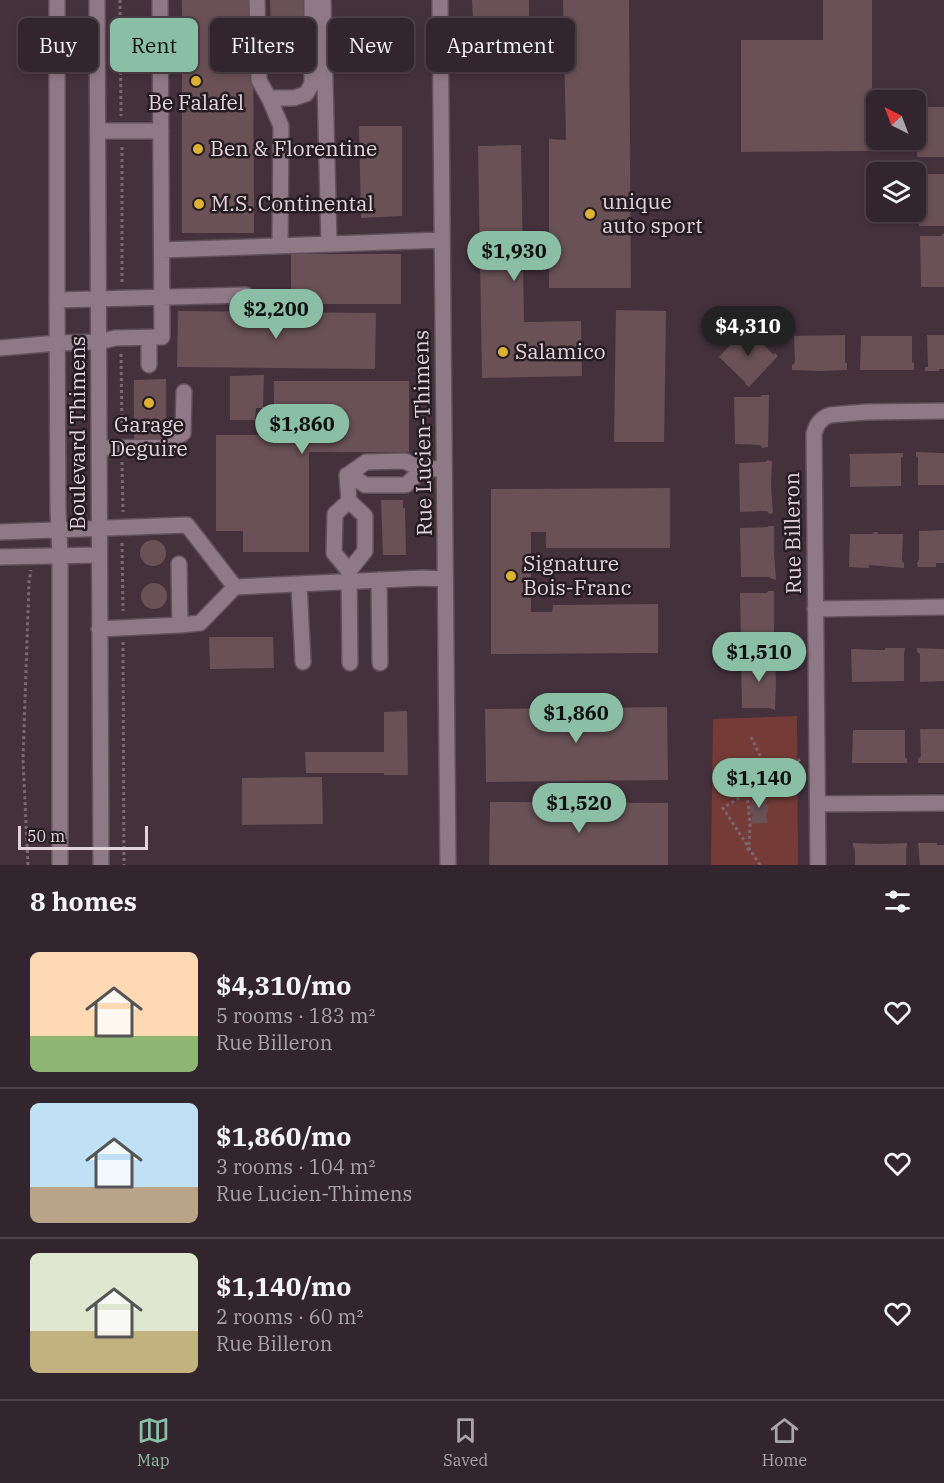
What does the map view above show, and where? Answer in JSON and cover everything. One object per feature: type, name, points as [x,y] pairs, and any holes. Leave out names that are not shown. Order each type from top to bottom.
[{"type":"street","name":"Boulevard Thimens","points":[[57,0],[60,865]]},
{"type":"street","name":"Boulevard Thimens","points":[[97,0],[101,865]]},
{"type":"street","points":[[0,348],[99,342],[115,338],[162,337],[160,0]]},
{"type":"street","points":[[257,0],[259,80],[281,126],[280,246]]},
{"type":"street","points":[[269,98],[294,98],[306,94],[312,84],[312,0]]},
{"type":"street","points":[[323,0],[329,244]]},
{"type":"street","name":"Rue Lucien-Thimens","points":[[440,0],[448,865]]},
{"type":"street","points":[[98,131],[161,131]]},
{"type":"street","points":[[162,250],[442,240]]},
{"type":"street","points":[[57,300],[246,295]]},
{"type":"street","points":[[149,338],[149,365]]},
{"type":"street","points":[[99,448],[171,447],[177,437],[183,433],[184,392]]},
{"type":"street","name":"Rue Billeron","points":[[818,865],[813,442],[815,428],[830,415],[842,413],[944,411]]},
{"type":"street","points":[[349,576],[365,551],[365,516],[349,501],[347,475],[366,462],[405,461],[422,470],[444,468]]},
{"type":"street","points":[[349,474],[366,485],[406,484],[422,470]]},
{"type":"street","points":[[349,501],[335,514],[334,553],[349,576],[350,663]]},
{"type":"street","points":[[0,532],[187,525],[235,586]]},
{"type":"street","points":[[0,557],[99,555]]},
{"type":"street","points":[[179,564],[180,626]]},
{"type":"street","points":[[99,629],[180,626],[200,623],[235,586],[299,584],[349,576],[379,580],[445,579]]},
{"type":"street","points":[[379,580],[380,663]]},
{"type":"street","points":[[299,584],[303,662]]},
{"type":"street","points":[[815,609],[944,607]]},
{"type":"street","points":[[818,804],[944,803]]},
{"type":"path","points":[[120,0],[121,115]]},
{"type":"path","points":[[122,145],[122,285]]},
{"type":"path","name":"Boulevard Thimens","points":[[121,345],[122,437]]},
{"type":"path","points":[[122,459],[123,514]]},
{"type":"path","points":[[122,545],[123,614]]},
{"type":"path","points":[[28,865],[23,760],[29,582]]},
{"type":"path","points":[[123,646],[124,865]]},
{"type":"path","points":[[751,737],[771,778]]},
{"type":"path","points":[[759,865],[723,808],[800,759]]},
{"type":"path","points":[[782,764],[785,769]]},
{"type":"path","points":[[764,782],[764,795]]},
{"type":"path","points":[[747,793],[750,824],[748,849]]},
{"type":"shaded area","points":[[797,716],[798,865],[711,865],[713,719]]},
{"type":"building","points":[[182,0],[253,0],[253,18],[210,18],[210,72],[253,72],[254,233],[182,233],[182,72],[198,72],[198,18],[182,18]]},
{"type":"building","points":[[270,0],[308,0],[308,18],[271,18]]},
{"type":"building","points":[[472,0],[529,0],[529,17],[473,18]]},
{"type":"building","name":"unique auto sport","points":[[563,0],[629,0],[631,288],[549,288],[549,139],[566,140],[565,72],[575,72],[575,18],[563,18]]},
{"type":"building","points":[[823,0],[872,0],[872,90],[866,90],[866,150],[872,151],[741,152],[741,40],[823,40]]},
{"type":"building","points":[[926,107],[944,107],[944,157],[917,157],[917,150],[926,150]]},
{"type":"building","points":[[359,126],[402,126],[402,216],[361,218]]},
{"type":"building","points":[[521,145],[524,322],[581,321],[582,376],[482,378],[478,146]]},
{"type":"building","points":[[926,174],[944,174],[944,226],[919,226],[919,222],[926,222]]},
{"type":"building","points":[[944,233],[944,287],[921,287],[920,236],[941,236]]},
{"type":"building","points":[[291,254],[401,254],[401,304],[291,304]]},
{"type":"building","points":[[616,310],[666,311],[664,442],[614,442]]},
{"type":"building","points":[[178,311],[376,313],[375,369],[177,367]]},
{"type":"building","points":[[746,328],[774,355],[775,353],[778,356],[749,387],[719,357]]},
{"type":"building","points":[[845,335],[847,370],[792,370],[792,365],[795,363],[794,336]]},
{"type":"building","points":[[927,335],[944,335],[944,369],[925,371],[925,367],[928,367]]},
{"type":"building","points":[[861,336],[912,336],[914,370],[860,370]]},
{"type":"building","points":[[264,375],[263,408],[256,408],[255,420],[230,420],[230,376]]},
{"type":"building","points":[[166,379],[166,439],[134,439],[134,380]]},
{"type":"building","points":[[274,381],[409,381],[409,452],[309,452],[309,552],[243,552],[243,531],[216,531],[216,435],[274,435]]},
{"type":"building","points":[[769,395],[768,447],[735,444],[734,397],[760,397]]},
{"type":"building","points":[[916,452],[944,453],[944,485],[918,485]]},
{"type":"building","points":[[903,453],[901,486],[850,487],[849,454]]},
{"type":"building","points":[[772,461],[773,513],[769,514],[767,511],[740,512],[739,463]]},
{"type":"building","name":"Signature Bois-Franc","points":[[670,488],[670,548],[546,548],[546,532],[531,532],[531,612],[552,612],[553,605],[658,604],[658,653],[491,654],[491,489]]},
{"type":"building","points":[[381,500],[403,500],[406,555],[383,555]]},
{"type":"building","points":[[774,526],[776,580],[769,577],[741,577],[740,528]]},
{"type":"building","points":[[944,530],[944,563],[936,563],[936,567],[918,567],[919,531]]},
{"type":"building","points":[[874,532],[903,534],[904,568],[869,565],[869,568],[849,567],[850,534],[873,534]]},
{"type":"building","points":[[153,540],[162,544],[166,553],[162,562],[153,566],[144,562],[140,553],[144,544]]},
{"type":"building","points":[[154,583],[163,587],[167,596],[163,605],[154,609],[145,605],[141,596],[145,587]]},
{"type":"building","points":[[774,591],[774,643],[741,642],[740,593],[767,593]]},
{"type":"building","points":[[209,637],[273,637],[274,668],[210,669]]},
{"type":"building","points":[[885,648],[905,648],[904,681],[852,682],[851,649],[885,650]]},
{"type":"building","points":[[917,648],[944,649],[944,681],[920,682],[920,654]]},
{"type":"building","points":[[775,657],[775,710],[742,708],[741,659]]},
{"type":"building","points":[[667,707],[668,780],[486,782],[485,709]]},
{"type":"building","points":[[407,711],[408,775],[306,773],[305,752],[384,752],[384,712]]},
{"type":"building","points":[[920,729],[944,729],[944,763],[918,763],[921,756]]},
{"type":"building","points":[[853,730],[905,730],[907,763],[852,763]]},
{"type":"building","points":[[322,777],[323,824],[242,825],[242,778]]},
{"type":"building","points":[[751,795],[767,795],[768,823],[750,824],[753,815],[749,809],[752,802]]},
{"type":"building","points":[[490,802],[668,803],[668,865],[489,865]]},
{"type":"building","points":[[853,843],[907,843],[906,865],[855,865]]},
{"type":"building","points":[[918,843],[944,845],[944,865],[920,865]]},
{"type":"place","name":"Be Falafel","points":[[196,81]]},
{"type":"place","name":"Ben & Florentine","points":[[198,149]]},
{"type":"place","name":"M.S. Continental","points":[[199,204]]},
{"type":"place","name":"unique auto sport","points":[[590,214]]},
{"type":"place","name":"Salamico","points":[[503,352]]},
{"type":"place","name":"Garage Deguire","points":[[149,403]]},
{"type":"place","name":"Signature Bois-Franc","points":[[511,576]]}]
